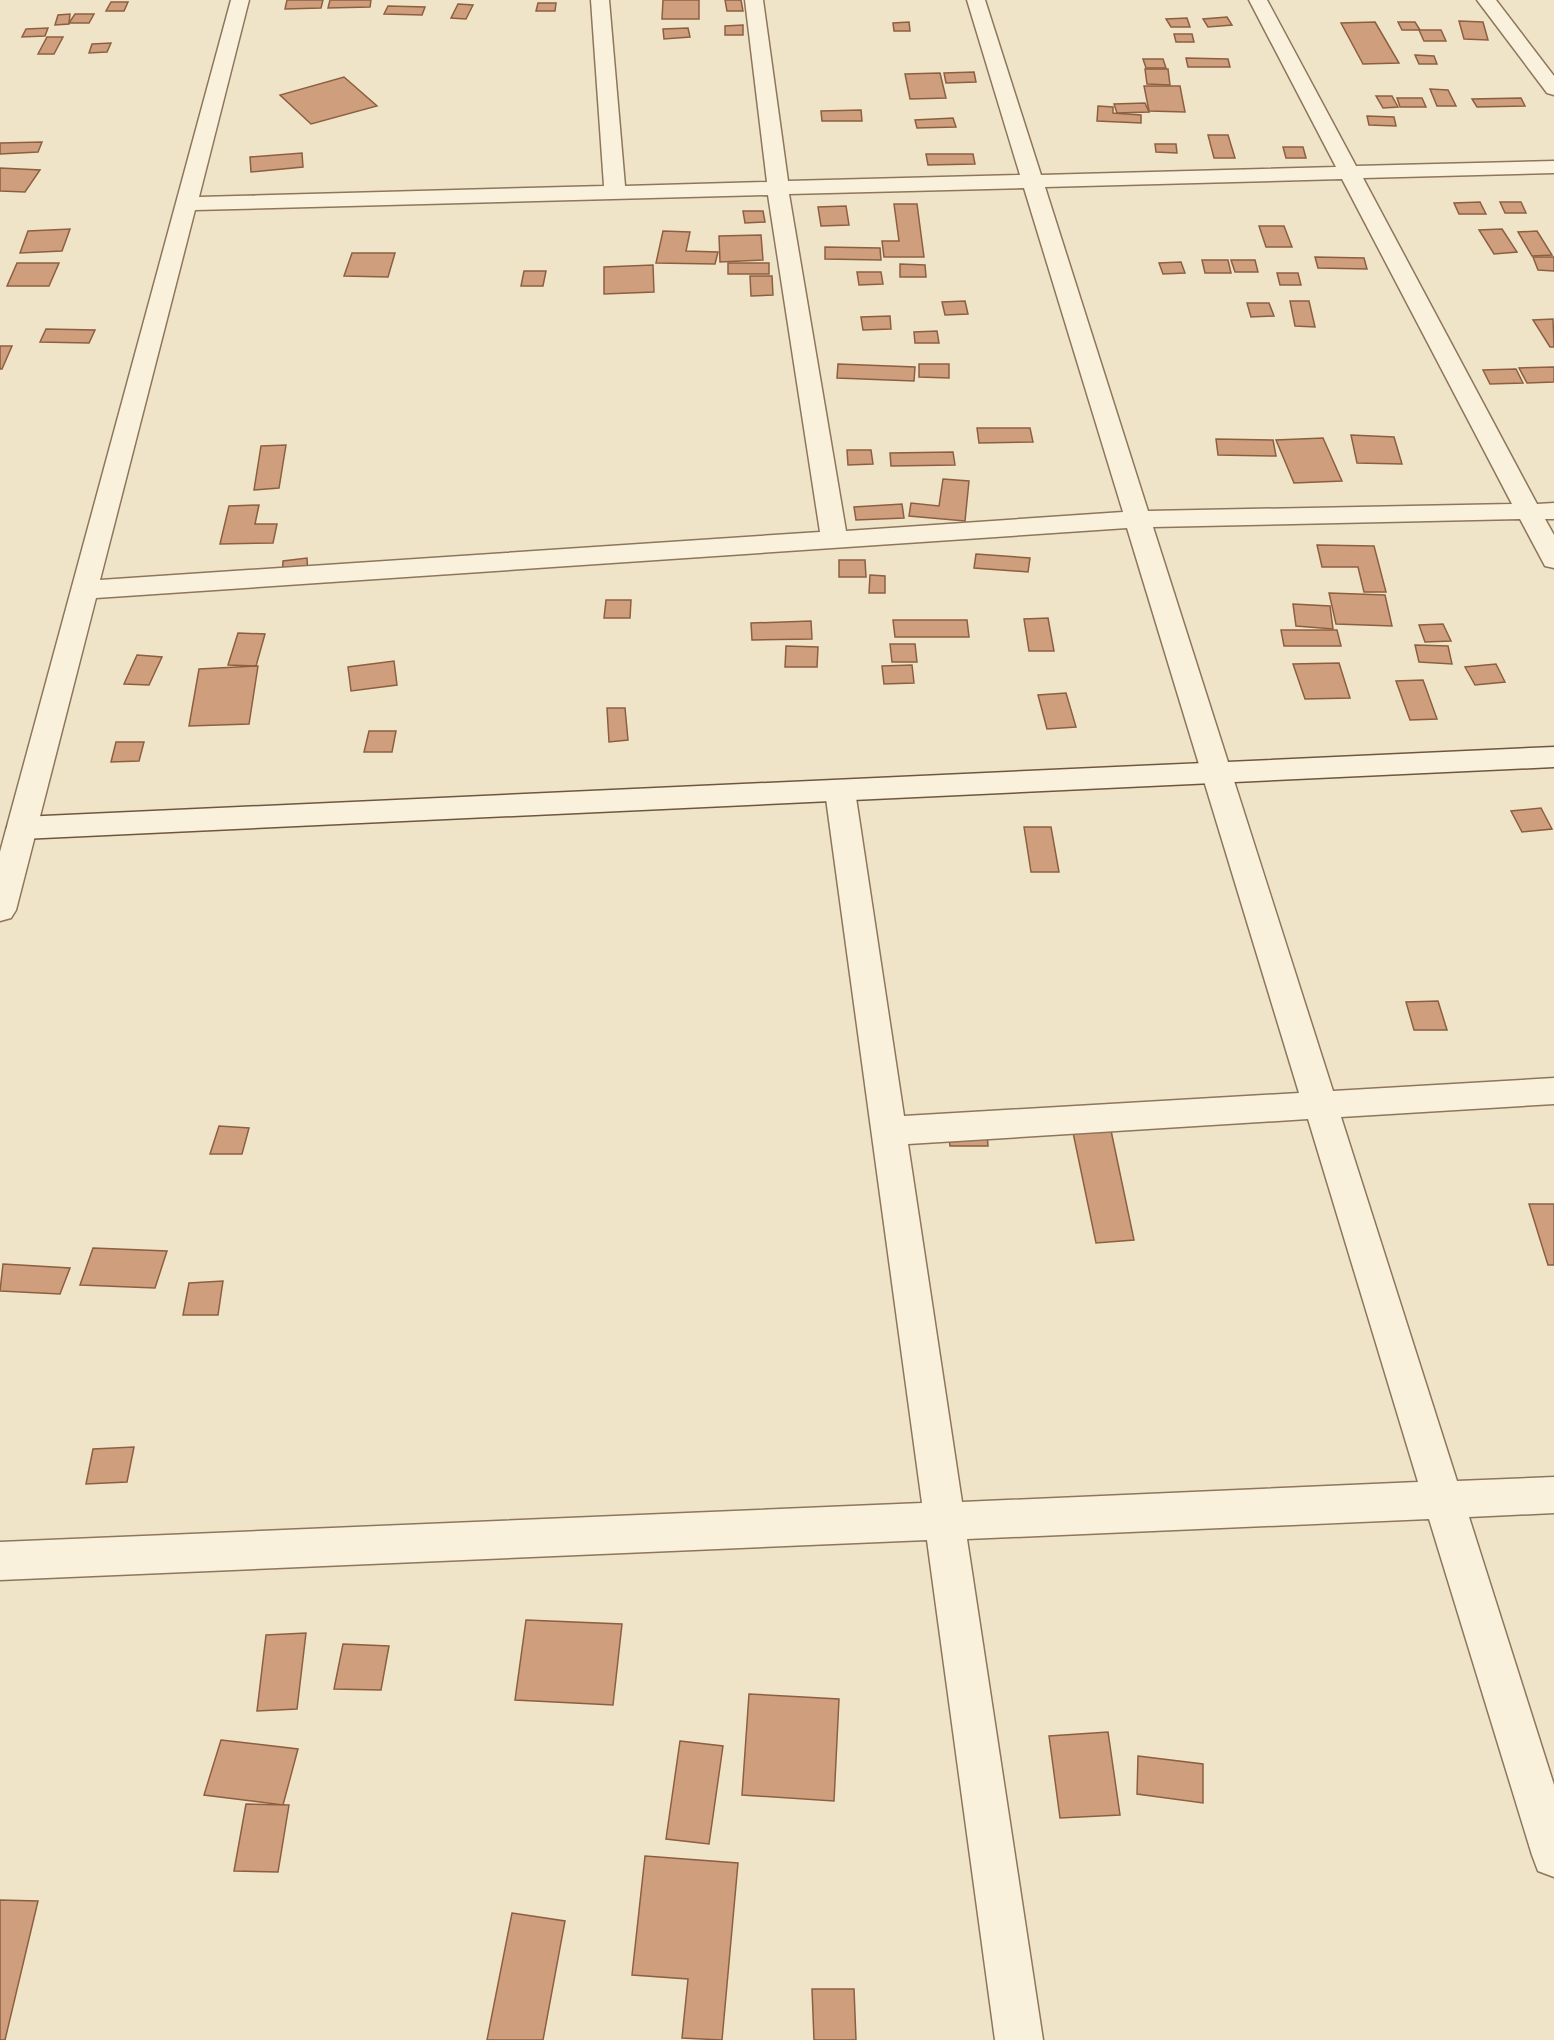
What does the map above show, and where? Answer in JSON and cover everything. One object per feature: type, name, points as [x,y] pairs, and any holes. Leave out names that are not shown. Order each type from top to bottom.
[{"type":"street","points":[[0,910],[240,0]]},
{"type":"street","points":[[600,0],[615,193]]},
{"type":"street","points":[[754,0],[778,189],[834,540]]},
{"type":"street","points":[[976,0],[1554,1856]]},
{"type":"street","points":[[1258,0],[1349,173],[1541,512],[1554,560]]},
{"type":"street","points":[[1486,0],[1554,89]]},
{"type":"street","points":[[187,204],[1554,167]]},
{"type":"street","points":[[84,590],[1138,519],[1541,512]]},
{"type":"street","points":[[22,828],[1554,757]]},
{"type":"street","points":[[840,790],[1019,2040]]},
{"type":"street","points":[[889,1131],[1554,1091]]},
{"type":"street","points":[[0,1561],[1554,1496]]},
{"type":"building","points":[[287,0],[323,0],[321,8],[285,9]]},
{"type":"building","points":[[330,0],[371,0],[370,7],[328,8]]},
{"type":"building","points":[[663,0],[699,0],[699,19],[662,19]]},
{"type":"building","points":[[725,0],[741,0],[743,11],[727,11]]},
{"type":"building","points":[[111,2],[128,2],[124,11],[106,11]]},
{"type":"building","points":[[538,3],[556,3],[555,11],[536,11]]},
{"type":"building","points":[[458,4],[473,5],[466,19],[451,18]]},
{"type":"building","points":[[388,6],[425,7],[422,15],[384,14]]},
{"type":"building","points":[[70,14],[69,24],[55,25],[58,15]]},
{"type":"building","points":[[75,14],[94,14],[89,23],[69,23]]},
{"type":"building","points":[[1227,17],[1232,25],[1208,27],[1203,19]]},
{"type":"building","points":[[1187,18],[1190,27],[1171,27],[1166,19]]},
{"type":"building","points":[[1459,21],[1483,22],[1488,40],[1464,39]]},
{"type":"building","points":[[909,22],[910,31],[894,31],[893,23]]},
{"type":"building","points":[[1375,22],[1399,63],[1363,64],[1341,23]]},
{"type":"building","points":[[1398,22],[1415,22],[1420,30],[1402,30]]},
{"type":"building","points":[[743,25],[743,35],[725,35],[725,26]]},
{"type":"building","points":[[48,28],[45,36],[22,37],[26,29]]},
{"type":"building","points":[[688,28],[690,37],[664,39],[663,29]]},
{"type":"building","points":[[1419,30],[1441,30],[1446,41],[1424,41]]},
{"type":"building","points":[[1174,34],[1192,34],[1194,42],[1176,42]]},
{"type":"building","points":[[47,37],[63,37],[54,54],[38,54]]},
{"type":"building","points":[[111,43],[107,52],[89,53],[92,44]]},
{"type":"building","points":[[1415,55],[1434,56],[1437,64],[1419,64]]},
{"type":"building","points":[[1186,58],[1228,59],[1230,67],[1188,67]]},
{"type":"building","points":[[1143,59],[1163,59],[1166,68],[1146,68]]},
{"type":"building","points":[[1145,69],[1168,69],[1170,85],[1147,84]]},
{"type":"building","points":[[974,72],[976,82],[946,83],[944,73]]},
{"type":"building","points":[[940,73],[946,98],[910,99],[905,74]]},
{"type":"building","points":[[344,77],[377,106],[311,124],[280,95]]},
{"type":"building","points":[[1144,86],[1180,86],[1185,112],[1149,111]]},
{"type":"building","points":[[1430,89],[1448,90],[1456,106],[1437,106]]},
{"type":"building","points":[[1376,96],[1392,96],[1398,107],[1383,108]]},
{"type":"building","points":[[1397,98],[1422,98],[1426,107],[1400,107]]},
{"type":"building","points":[[1521,98],[1525,106],[1477,107],[1472,99]]},
{"type":"building","points":[[1145,103],[1149,112],[1117,113],[1114,104]]},
{"type":"building","points":[[1098,106],[1113,107],[1113,113],[1141,115],[1141,123],[1097,121]]},
{"type":"building","points":[[861,110],[862,121],[822,121],[821,111]]},
{"type":"building","points":[[1367,116],[1394,117],[1396,126],[1369,125]]},
{"type":"building","points":[[953,118],[956,127],[917,128],[915,120]]},
{"type":"building","points":[[1208,135],[1228,135],[1235,158],[1214,158]]},
{"type":"building","points":[[42,142],[38,152],[0,154],[0,143]]},
{"type":"building","points":[[1155,144],[1176,144],[1177,153],[1156,152]]},
{"type":"building","points":[[1283,147],[1303,147],[1306,158],[1286,158]]},
{"type":"building","points":[[302,153],[303,167],[251,172],[250,157]]},
{"type":"building","points":[[926,154],[973,154],[975,164],[928,165]]},
{"type":"building","points":[[0,168],[40,170],[25,192],[0,191]]},
{"type":"building","points":[[1480,202],[1486,214],[1459,214],[1454,203]]},
{"type":"building","points":[[1500,202],[1521,202],[1526,213],[1505,213]]},
{"type":"building","points":[[894,204],[917,204],[924,257],[884,257],[882,241],[899,241]]},
{"type":"building","points":[[846,206],[849,225],[821,226],[818,207]]},
{"type":"building","points":[[743,211],[763,211],[765,222],[745,223]]},
{"type":"building","points":[[1259,226],[1284,226],[1292,247],[1266,247]]},
{"type":"building","points":[[70,229],[62,251],[20,253],[28,231]]},
{"type":"building","points":[[1502,229],[1517,252],[1494,254],[1479,230]]},
{"type":"building","points":[[663,231],[690,232],[686,251],[718,252],[715,264],[656,263]]},
{"type":"building","points":[[1537,231],[1552,255],[1532,256],[1518,232]]},
{"type":"building","points":[[761,235],[763,260],[720,262],[719,236]]},
{"type":"building","points":[[825,247],[880,248],[881,260],[825,259]]},
{"type":"building","points":[[352,253],[395,253],[388,277],[344,276]]},
{"type":"building","points":[[1315,257],[1364,258],[1367,269],[1318,268]]},
{"type":"building","points":[[1533,257],[1554,257],[1554,271],[1538,270]]},
{"type":"building","points":[[1202,260],[1228,260],[1231,273],[1205,273]]},
{"type":"building","points":[[1231,260],[1255,260],[1258,272],[1235,272]]},
{"type":"building","points":[[1181,262],[1185,273],[1163,274],[1159,263]]},
{"type":"building","points":[[17,263],[59,263],[49,286],[7,286]]},
{"type":"building","points":[[728,263],[769,263],[769,274],[728,274]]},
{"type":"building","points":[[900,264],[925,265],[926,277],[900,277]]},
{"type":"building","points":[[653,265],[654,292],[604,294],[604,267]]},
{"type":"building","points":[[524,271],[546,271],[543,286],[521,286]]},
{"type":"building","points":[[857,272],[881,272],[883,284],[859,285]]},
{"type":"building","points":[[1277,273],[1298,273],[1301,285],[1280,285]]},
{"type":"building","points":[[750,276],[772,276],[773,295],[751,296]]},
{"type":"building","points":[[965,301],[968,314],[945,315],[942,302]]},
{"type":"building","points":[[1290,301],[1309,301],[1315,327],[1295,326]]},
{"type":"building","points":[[1247,303],[1269,303],[1274,316],[1251,317]]},
{"type":"building","points":[[890,316],[891,329],[863,330],[861,317]]},
{"type":"building","points":[[1553,319],[1554,347],[1550,347],[1533,320]]},
{"type":"building","points":[[46,329],[95,330],[89,343],[40,342]]},
{"type":"building","points":[[937,331],[939,343],[915,343],[914,332]]},
{"type":"building","points":[[0,346],[12,346],[2,369],[0,369]]},
{"type":"building","points":[[838,364],[915,367],[914,381],[837,378]]},
{"type":"building","points":[[919,364],[949,364],[949,378],[919,377]]},
{"type":"building","points":[[1554,367],[1554,382],[1527,383],[1519,368]]},
{"type":"building","points":[[1516,369],[1523,383],[1490,384],[1483,370]]},
{"type":"building","points":[[977,428],[1030,428],[1033,442],[979,443]]},
{"type":"building","points":[[1351,435],[1394,437],[1402,464],[1357,463]]},
{"type":"building","points":[[1323,438],[1342,481],[1294,483],[1276,440]]},
{"type":"building","points":[[1216,439],[1273,440],[1276,456],[1218,455]]},
{"type":"building","points":[[286,445],[279,488],[254,490],[261,446]]},
{"type":"building","points":[[847,450],[871,450],[873,464],[848,465]]},
{"type":"building","points":[[953,452],[955,465],[891,466],[890,453]]},
{"type":"building","points":[[943,479],[969,481],[965,521],[909,516],[911,503],[939,506]]},
{"type":"building","points":[[902,504],[904,518],[856,520],[854,507]]},
{"type":"building","points":[[259,505],[255,524],[277,524],[273,543],[220,544],[229,506]]},
{"type":"building","points":[[1317,545],[1374,546],[1386,592],[1364,592],[1358,567],[1322,567]]},
{"type":"building","points":[[976,554],[1030,558],[1028,572],[974,568]]},
{"type":"building","points":[[307,558],[308,577],[282,579],[283,561]]},
{"type":"building","points":[[839,560],[865,560],[866,577],[839,577]]},
{"type":"building","points":[[870,575],[885,576],[885,593],[869,593]]},
{"type":"building","points":[[1329,593],[1385,595],[1392,626],[1336,624]]},
{"type":"building","points":[[606,600],[631,600],[630,618],[604,618]]},
{"type":"building","points":[[1293,604],[1330,606],[1333,629],[1296,626]]},
{"type":"building","points":[[1048,618],[1054,651],[1029,651],[1024,619]]},
{"type":"building","points":[[893,620],[967,620],[969,637],[895,637]]},
{"type":"building","points":[[811,621],[812,639],[752,640],[751,623]]},
{"type":"building","points":[[1443,624],[1451,641],[1425,642],[1419,625]]},
{"type":"building","points":[[1281,630],[1337,630],[1341,646],[1284,646]]},
{"type":"building","points":[[238,633],[265,634],[256,666],[228,665]]},
{"type":"building","points":[[890,644],[915,644],[917,662],[892,662]]},
{"type":"building","points":[[1415,645],[1448,646],[1452,664],[1419,662]]},
{"type":"building","points":[[786,646],[818,647],[817,667],[785,667]]},
{"type":"building","points":[[137,655],[162,657],[149,685],[124,684]]},
{"type":"building","points":[[394,661],[397,685],[351,691],[348,667]]},
{"type":"building","points":[[1339,663],[1350,698],[1305,699],[1293,664]]},
{"type":"building","points":[[1496,664],[1505,682],[1475,685],[1465,667]]},
{"type":"building","points":[[912,665],[914,683],[884,684],[882,666]]},
{"type":"building","points":[[258,666],[249,724],[189,726],[199,669]]},
{"type":"building","points":[[1423,680],[1437,719],[1410,720],[1396,681]]},
{"type":"building","points":[[1066,693],[1076,727],[1047,729],[1038,695]]},
{"type":"building","points":[[607,708],[625,708],[628,740],[609,742]]},
{"type":"building","points":[[369,731],[396,731],[392,752],[364,752]]},
{"type":"building","points":[[116,742],[144,742],[139,761],[111,762]]},
{"type":"building","points":[[1541,808],[1552,829],[1522,832],[1511,811]]},
{"type":"building","points":[[1024,827],[1051,827],[1059,872],[1031,872]]},
{"type":"building","points":[[1438,1001],[1447,1030],[1414,1030],[1406,1002]]},
{"type":"building","points":[[986,1118],[988,1146],[950,1146],[947,1119]]},
{"type":"building","points":[[1109,1121],[1134,1240],[1096,1243],[1071,1123]]},
{"type":"building","points":[[219,1126],[249,1128],[242,1154],[210,1154]]},
{"type":"building","points":[[1529,1204],[1554,1204],[1554,1265],[1548,1265]]},
{"type":"building","points":[[93,1248],[167,1251],[155,1288],[80,1285]]},
{"type":"building","points":[[3,1264],[70,1268],[60,1294],[0,1291]]},
{"type":"building","points":[[223,1281],[218,1315],[183,1315],[189,1283]]},
{"type":"building","points":[[134,1447],[127,1482],[86,1484],[93,1449]]},
{"type":"building","points":[[526,1620],[622,1624],[613,1705],[515,1700]]},
{"type":"building","points":[[306,1633],[297,1709],[257,1711],[266,1635]]},
{"type":"building","points":[[343,1644],[389,1646],[381,1690],[334,1689]]},
{"type":"building","points":[[749,1694],[839,1699],[834,1801],[742,1795]]},
{"type":"building","points":[[1108,1732],[1120,1815],[1060,1818],[1049,1736]]},
{"type":"building","points":[[221,1740],[298,1749],[283,1805],[204,1795]]},
{"type":"building","points":[[680,1741],[723,1746],[709,1844],[666,1839]]},
{"type":"building","points":[[1138,1756],[1203,1764],[1203,1803],[1137,1794]]},
{"type":"building","points":[[246,1804],[289,1805],[278,1872],[234,1871]]},
{"type":"building","points":[[645,1856],[738,1863],[722,2040],[682,2038],[688,1979],[632,1975]]},
{"type":"building","points":[[0,1900],[38,1901],[5,2040],[0,2040]]},
{"type":"building","points":[[512,1913],[565,1921],[543,2040],[487,2040]]},
{"type":"building","points":[[812,1989],[854,1989],[856,2040],[814,2040]]}]
